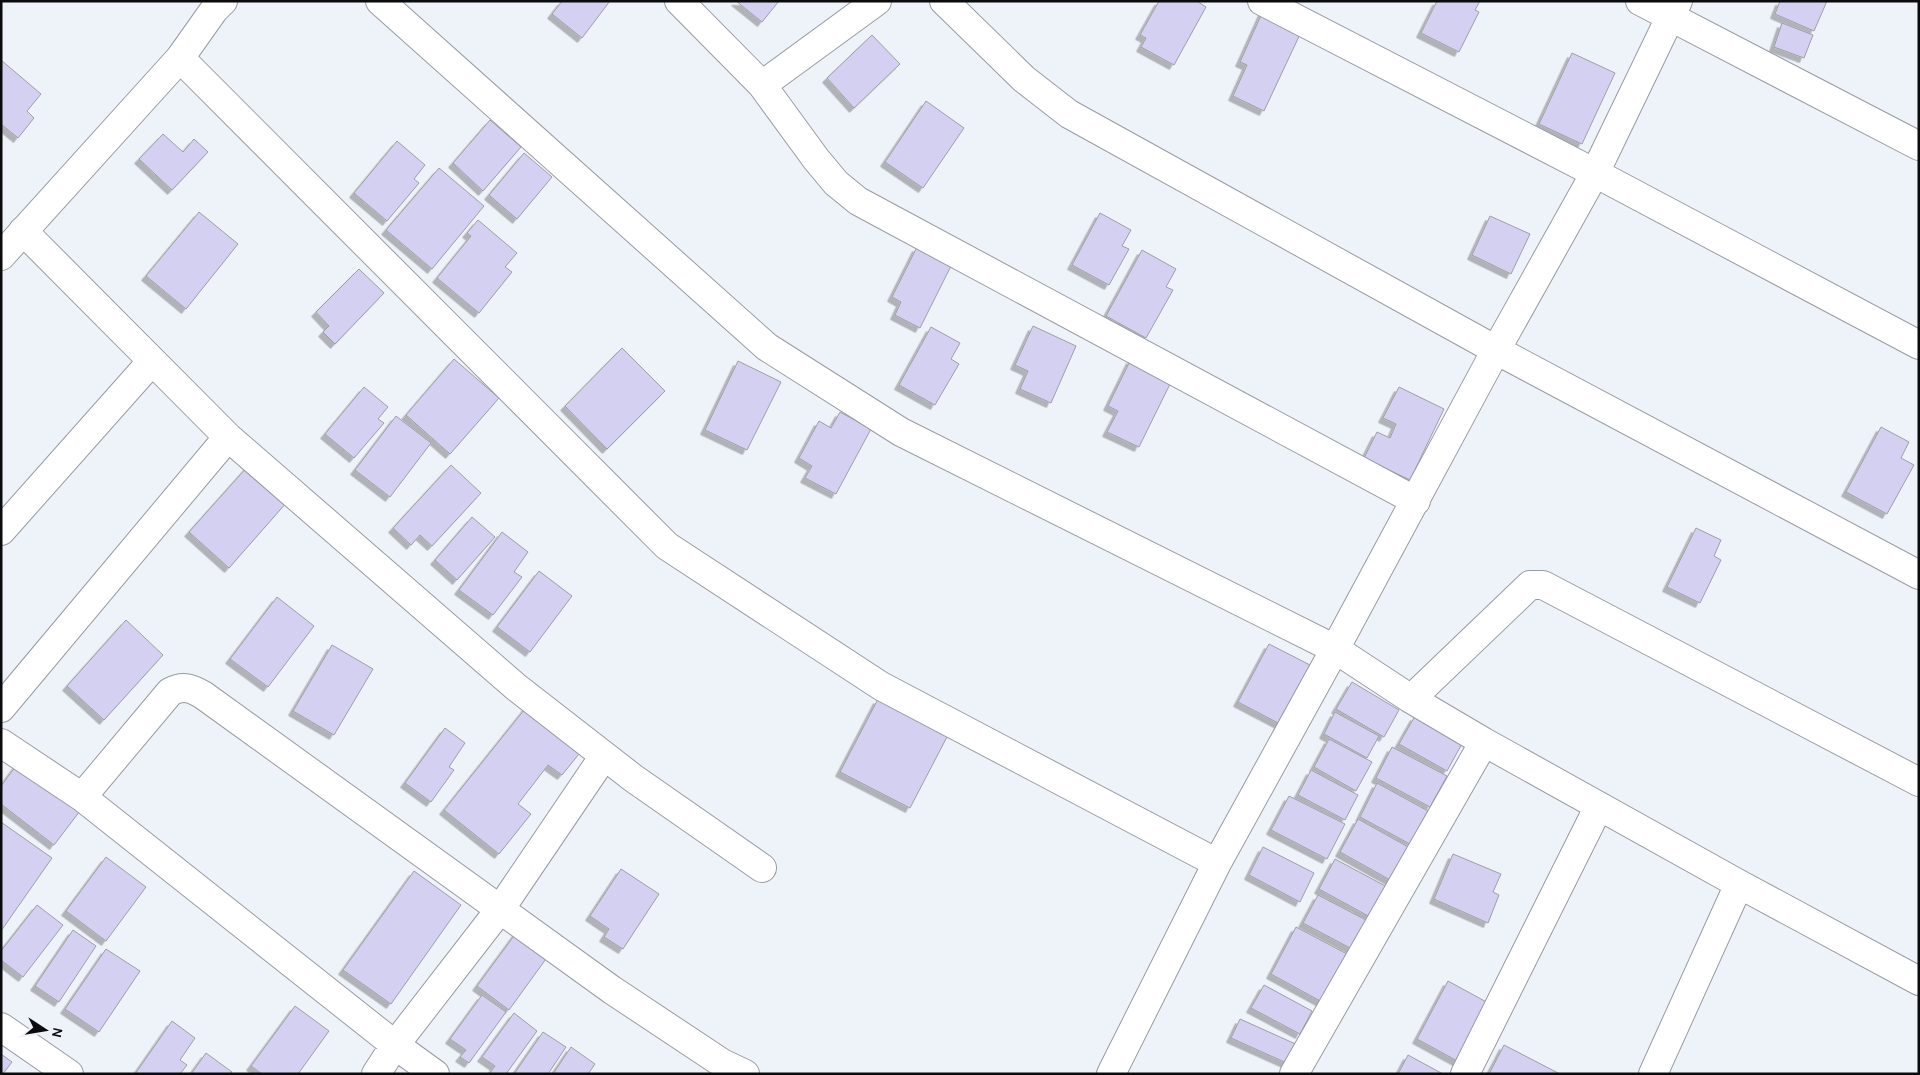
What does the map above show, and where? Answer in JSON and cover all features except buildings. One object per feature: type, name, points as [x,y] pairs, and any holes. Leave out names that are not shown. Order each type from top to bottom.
[{"type":"street","points":[[380,1],[767,347],[901,432],[1336,649],[1412,699],[1484,742],[1739,884],[1919,981]]},
{"type":"street","points":[[679,1],[762,85],[836,184],[858,201],[1416,501]]},
{"type":"street","points":[[762,85],[877,1]]},
{"type":"street","points":[[944,1],[1024,79],[1069,114],[1496,350],[1919,574]]},
{"type":"street","points":[[1262,1],[1595,173],[1919,344]]},
{"type":"street","points":[[1640,1],[1674,9],[1919,146]]},
{"type":"street","points":[[1,256],[180,58],[214,4]]},
{"type":"street","points":[[1112,1074],[1217,863],[1336,649],[1496,350],[1595,173],[1674,9]]},
{"type":"street","points":[[180,58],[667,546],[881,686],[1217,863]]},
{"type":"street","points":[[23,231],[228,437],[516,687],[633,778],[762,868]]},
{"type":"street","points":[[1,531],[152,361]]},
{"type":"street","points":[[1,708],[228,437]]},
{"type":"street","points":[[1412,699],[1530,585],[1543,585],[1919,782]]},
{"type":"street","points":[[82,797],[170,692],[180,687],[191,688],[501,908],[612,990],[722,1064],[744,1074]]},
{"type":"street","points":[[1294,1074],[1484,742]]},
{"type":"street","points":[[1,744],[82,797],[395,1045],[435,1074]]},
{"type":"street","points":[[376,1074],[395,1045],[501,908],[604,756]]},
{"type":"street","points":[[1465,1074],[1599,806]]},
{"type":"street","points":[[1653,1074],[1739,884]]},
{"type":"street","points":[[1,1027],[69,1074]]}]
